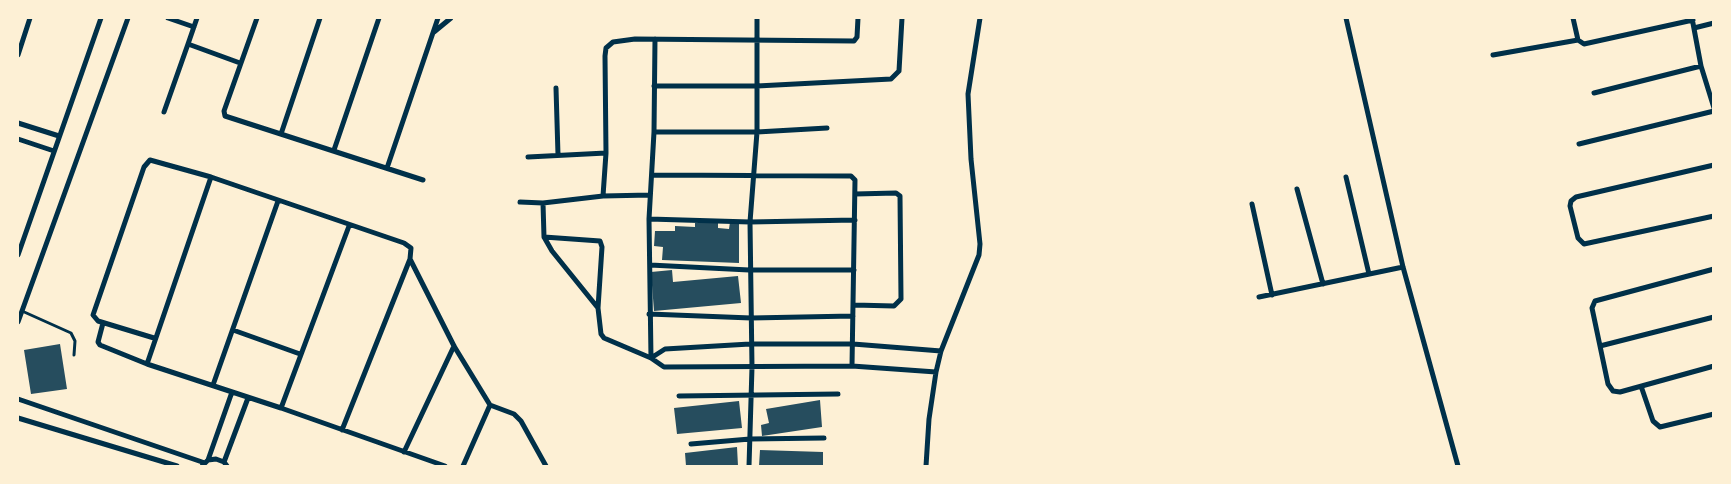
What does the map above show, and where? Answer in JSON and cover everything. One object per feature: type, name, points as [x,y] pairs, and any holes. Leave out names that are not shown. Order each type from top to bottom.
[{"type":"street","points":[[18,55],[30,18]]},
{"type":"street","points":[[18,254],[101,18]]},
{"type":"street","points":[[18,322],[128,18]]},
{"type":"street","points":[[168,18],[194,27]]},
{"type":"street","points":[[164,112],[197,18]]},
{"type":"street","points":[[257,18],[224,111],[226,116],[423,180]]},
{"type":"street","points":[[281,134],[320,18]]},
{"type":"street","points":[[334,150],[379,18]]},
{"type":"street","points":[[387,168],[438,18]]},
{"type":"street","points":[[434,32],[451,18]]},
{"type":"street","points":[[749,466],[752,394],[750,344],[752,318],[749,270],[750,222],[757,132],[757,18]]},
{"type":"street","points":[[603,196],[606,153],[606,48],[613,42],[655,39],[854,41],[857,38],[858,18]]},
{"type":"street","points":[[654,86],[757,86],[891,78],[900,71],[902,18]]},
{"type":"street","points":[[926,466],[929,419],[941,351],[979,249],[968,94],[980,18]]},
{"type":"street","points":[[1346,18],[1403,267],[1458,466]]},
{"type":"street","points":[[1573,18],[1578,40],[1584,44],[1692,19],[1701,66],[1714,109],[1579,144]]},
{"type":"street","points":[[1694,28],[1714,23]]},
{"type":"street","points":[[651,358],[649,219],[654,132],[655,39]]},
{"type":"street","points":[[1493,55],[1578,40]]},
{"type":"street","points":[[188,44],[240,63]]},
{"type":"street","points":[[1594,92],[1701,66]]},
{"type":"street","points":[[556,88],[558,155]]},
{"type":"street","points":[[18,122],[60,136]]},
{"type":"street","points":[[654,132],[757,132],[827,128]]},
{"type":"street","points":[[18,139],[54,151]]},
{"type":"street","points":[[528,157],[606,153]]},
{"type":"street","points":[[154,338],[102,323],[96,319],[93,312],[146,164],[154,160],[404,243],[411,248],[410,259],[342,430]]},
{"type":"street","points":[[1714,165],[1576,196],[1571,201],[1570,206],[1578,238],[1584,244],[1714,216]]},
{"type":"street","points":[[652,175],[847,175],[855,180],[852,366]]},
{"type":"street","points":[[147,364],[154,338],[210,178]]},
{"type":"street","points":[[1346,178],[1369,274]]},
{"type":"street","points":[[1297,189],[1323,284]]},
{"type":"street","points":[[854,306],[894,306],[901,299],[900,196],[896,194],[855,194]]},
{"type":"street","points":[[520,202],[543,203],[603,196],[650,195]]},
{"type":"street","points":[[212,385],[278,201]]},
{"type":"street","points":[[543,203],[544,237],[552,251],[598,308]]},
{"type":"street","points":[[1252,204],[1272,295]]},
{"type":"street","points":[[649,219],[750,222],[855,220]]},
{"type":"street","points":[[281,408],[349,226]]},
{"type":"street","points":[[544,237],[600,242],[602,247],[598,308],[601,334],[604,338],[651,358],[664,367],[852,366],[936,372]]},
{"type":"street","points":[[410,259],[454,346],[490,405],[514,414],[546,466]]},
{"type":"street","points":[[650,265],[749,270],[854,270]]},
{"type":"street","points":[[1259,297],[1403,267]]},
{"type":"street","points":[[1714,269],[1595,301],[1592,308],[1608,384],[1613,391],[1641,386],[1714,366]]},
{"type":"street","points":[[650,314],[752,318],[854,316]]},
{"type":"street","points":[[1600,346],[1714,317]]},
{"type":"street","points":[[102,323],[98,342],[100,345],[147,364],[281,408],[445,466]]},
{"type":"street","points":[[233,330],[300,354]]},
{"type":"street","points":[[651,358],[665,349],[750,344],[853,344],[941,351]]},
{"type":"street","points":[[404,452],[454,346]]},
{"type":"street","points":[[1641,386],[1653,421],[1660,427],[1714,414]]},
{"type":"street","points":[[205,463],[232,392]]},
{"type":"street","points":[[679,396],[838,394]]},
{"type":"street","points":[[18,400],[205,463],[216,459],[225,464],[248,398]]},
{"type":"street","points":[[463,466],[490,405]]},
{"type":"street","points":[[18,418],[177,466]]},
{"type":"street","points":[[691,444],[750,439],[824,438]]},
{"type":"lane","points":[[22,310],[71,333],[75,341],[74,355]]},
{"type":"building","points":[[730,222],[739,222],[739,263],[662,260],[663,247],[654,246],[655,231],[675,231],[675,226],[695,227],[695,223],[718,223],[718,228],[729,229]]},
{"type":"building","points":[[672,270],[673,282],[738,276],[741,303],[654,311],[651,272]]},
{"type":"building","points":[[60,344],[67,389],[31,394],[24,350]]},
{"type":"building","points":[[820,400],[822,427],[762,436],[761,425],[769,423],[766,409]]},
{"type":"building","points":[[739,401],[742,428],[677,434],[674,408]]},
{"type":"building","points":[[737,447],[738,466],[686,466],[685,453]]},
{"type":"building","points":[[760,450],[823,452],[823,466],[759,466]]}]
